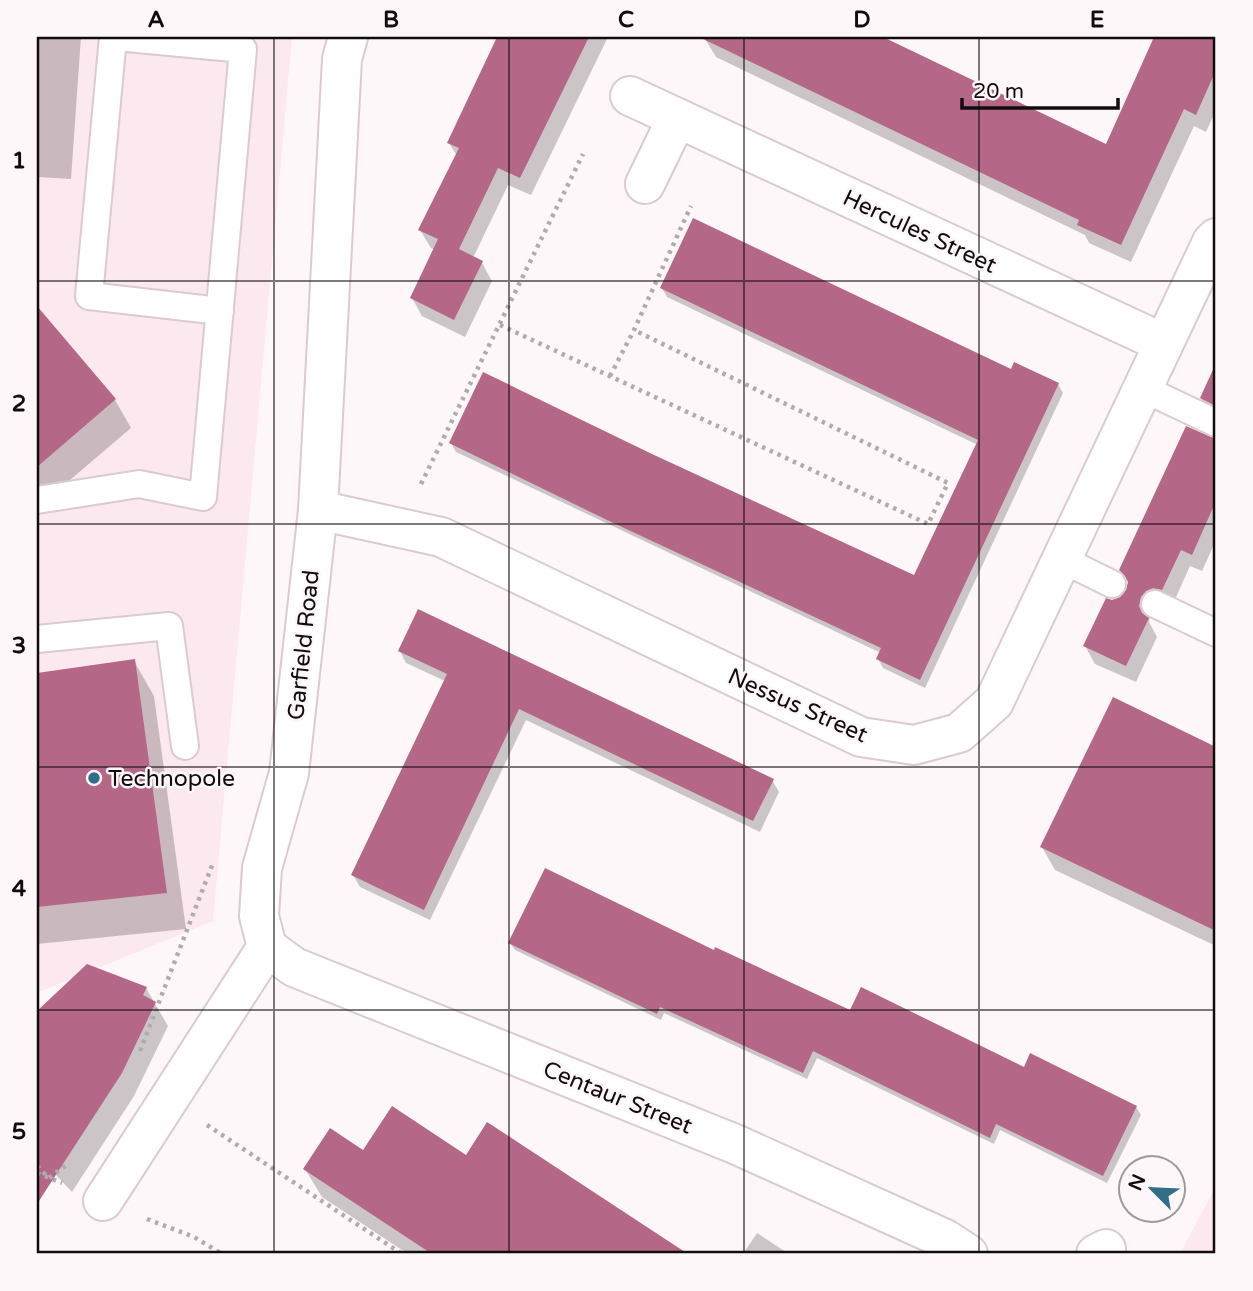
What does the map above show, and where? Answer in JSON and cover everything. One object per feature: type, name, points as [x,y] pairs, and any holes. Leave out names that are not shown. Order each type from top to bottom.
[{"type":"street","name":"Garfield Road","points":[[267,947],[259,916],[262,868],[289,773],[318,510],[342,59],[348,37]]},
{"type":"street","name":"Hercules Street","points":[[630,96],[1163,343]]},
{"type":"street","points":[[645,184],[677,118]]},
{"type":"street","name":"Nessus Street","points":[[318,510],[441,537],[861,737],[914,745],[959,733],[994,702],[1163,343],[1216,238]]},
{"type":"street","points":[[103,1201],[267,947]]},
{"type":"street","name":"Centaur Street","points":[[267,947],[294,967],[735,1144],[945,1239],[968,1254]]},
{"type":"lane","points":[[37,500],[139,484],[203,497],[220,311],[243,49],[115,37],[89,296],[220,311]]},
{"type":"lane","points":[[1142,388],[1216,423]]},
{"type":"lane","points":[[1061,559],[1112,584]]},
{"type":"lane","points":[[1155,604],[1216,634]]},
{"type":"lane","points":[[37,639],[169,626],[185,746]]},
{"type":"path","points":[[418,491],[583,154]]},
{"type":"path","points":[[610,376],[691,206]]},
{"type":"path","points":[[500,325],[928,524],[948,483],[634,330]]},
{"type":"path","points":[[138,1055],[217,853]]},
{"type":"path","points":[[169,1099],[402,1254]]},
{"type":"path","points":[[37,1166],[49,1178],[78,1156]]},
{"type":"path","points":[[194,1237],[222,1254]]},
{"type":"shaded area","points":[[37,37],[292,37],[213,921],[37,993]]},
{"type":"shaded area","points":[[1216,1186],[1216,1254],[1180,1254]]},
{"type":"building","points":[[497,37],[589,37],[520,178],[498,168],[459,249],[483,261],[454,320],[410,298],[438,239],[418,230],[459,148],[447,143]]},
{"type":"building","points":[[699,37],[883,37],[1106,144],[1154,37],[1216,37],[1216,70],[1196,115],[1184,109],[1121,245],[1077,225],[1079,220]]},
{"type":"building","points":[[693,218],[1011,369],[1014,362],[1059,383],[920,680],[876,659],[881,648],[449,443],[483,372],[652,454],[914,575],[978,440],[660,288]]},
{"type":"building","points":[[37,306],[116,399],[37,467]]},
{"type":"building","points":[[1216,363],[1216,406],[1200,398]]},
{"type":"building","points":[[1186,426],[1216,439],[1216,501],[1192,555],[1181,550],[1162,590],[1153,588],[1141,597],[1139,606],[1142,613],[1149,618],[1126,666],[1083,646],[1106,598],[1112,600],[1120,597],[1126,590],[1128,582],[1119,570]]},
{"type":"building","points":[[418,609],[774,779],[753,821],[519,709],[424,910],[351,875],[447,674],[398,651]]},
{"type":"building","name":"Technopole","points":[[135,659],[167,893],[37,907],[37,673]]},
{"type":"building","points":[[1113,697],[1216,747],[1216,931],[1040,847]]},
{"type":"building","points":[[545,868],[714,950],[715,947],[850,1010],[861,987],[1024,1067],[1030,1053],[1137,1106],[1103,1176],[996,1124],[990,1138],[813,1051],[803,1073],[660,1007],[657,1014],[508,943]]},
{"type":"building","points":[[87,964],[147,987],[143,995],[156,1002],[122,1073],[37,1204],[37,1011]]},
{"type":"building","points":[[392,1106],[466,1155],[487,1122],[688,1254],[432,1254],[303,1169],[330,1128],[363,1150]]},
{"type":"place","name":"Technopole","points":[[94,778]]}]
